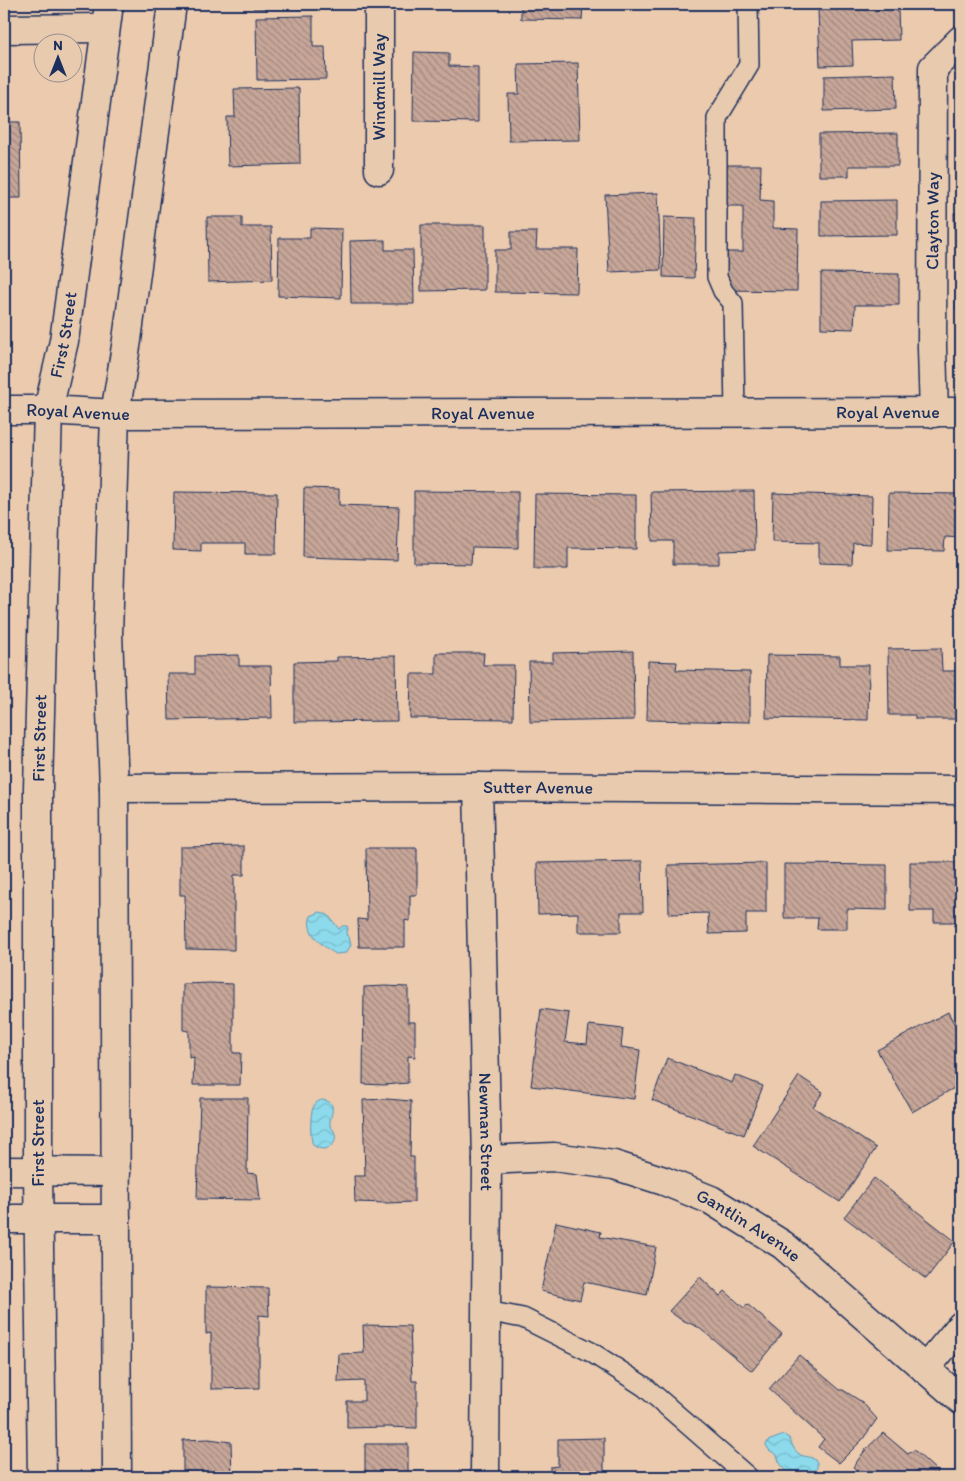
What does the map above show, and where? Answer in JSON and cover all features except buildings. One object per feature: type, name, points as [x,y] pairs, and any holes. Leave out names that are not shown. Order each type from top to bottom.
[{"type":"main road","points":[[117,1477],[114,788],[108,634],[116,414],[172,4]]},
{"type":"main road","name":"Windmill Way","points":[[379,4],[379,170]]},
{"type":"main road","points":[[4,30],[107,16]]},
{"type":"main road","name":"First Street","points":[[42,1477],[38,1219],[38,789],[48,410],[64,341],[107,16]]},
{"type":"main road","name":"Clayton Way","points":[[934,413],[932,348],[933,68],[961,40]]},
{"type":"main road","name":"Royal Avenue","points":[[4,410],[48,410],[116,414],[961,412]]},
{"type":"main road","name":"Sutter Avenue","points":[[114,788],[478,787],[961,790]]},
{"type":"main road","name":"Newman Street","points":[[478,787],[487,1160],[485,1477]]},
{"type":"main road","name":"Gantlin Avenue","points":[[487,1160],[554,1157],[614,1165],[664,1181],[711,1200],[783,1245],[961,1400]]},
{"type":"main road","points":[[4,1171],[116,1172]]},
{"type":"main road","points":[[4,1219],[116,1219]]},
{"type":"main road","points":[[925,1369],[961,1326]]},
{"type":"lane","points":[[735,413],[733,303],[723,291],[717,277],[717,118],[749,65],[748,4]]},
{"type":"lane","points":[[486,1311],[523,1318],[591,1352],[645,1387],[748,1477]]},
{"type":"water","points":[[320,912],[328,915],[339,929],[342,926],[347,926],[346,935],[349,937],[351,945],[346,953],[336,954],[321,943],[312,933],[310,928],[311,916]]},
{"type":"water","points":[[322,1100],[331,1103],[330,1126],[335,1136],[335,1141],[332,1145],[324,1149],[313,1145],[311,1132],[313,1108],[317,1102]]},
{"type":"water","points":[[784,1435],[789,1438],[798,1453],[817,1462],[817,1468],[811,1475],[798,1475],[786,1470],[779,1462],[777,1455],[769,1450],[766,1445],[768,1441]]}]
